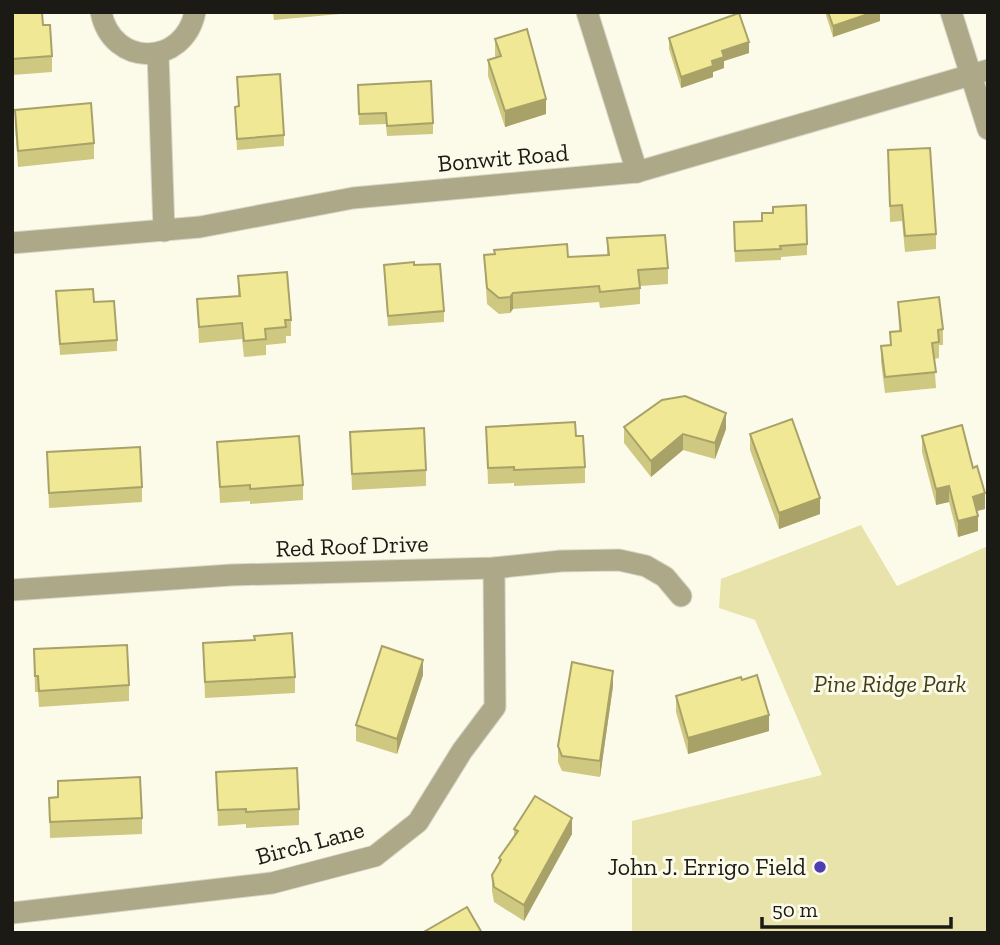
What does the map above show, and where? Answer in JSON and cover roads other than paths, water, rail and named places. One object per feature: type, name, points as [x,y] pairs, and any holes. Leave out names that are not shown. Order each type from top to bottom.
[{"type":"street","points":[[101,12],[106,29],[115,41],[128,50],[142,54],[158,54],[173,47],[185,37],[193,23],[195,12]]},
{"type":"street","points":[[587,12],[637,172]]},
{"type":"street","points":[[951,12],[979,72],[988,129]]},
{"type":"street","points":[[158,54],[164,231]]},
{"type":"street","name":"Bonwit Road","points":[[12,243],[200,227],[353,198],[637,172],[979,72]]},
{"type":"street","name":"Red Roof Drive","points":[[12,590],[231,575],[494,568],[561,561],[619,560],[646,566],[665,577],[681,596]]},
{"type":"street","name":"Birch Lane","points":[[12,914],[272,883],[375,856],[418,822],[462,751],[495,708],[494,568]]},
{"type":"place","name":"John J. Errigo Field","points":[[820,867]]},
{"type":"park label","name":"Pine Ridge Park","points":[[890,684]]}]
